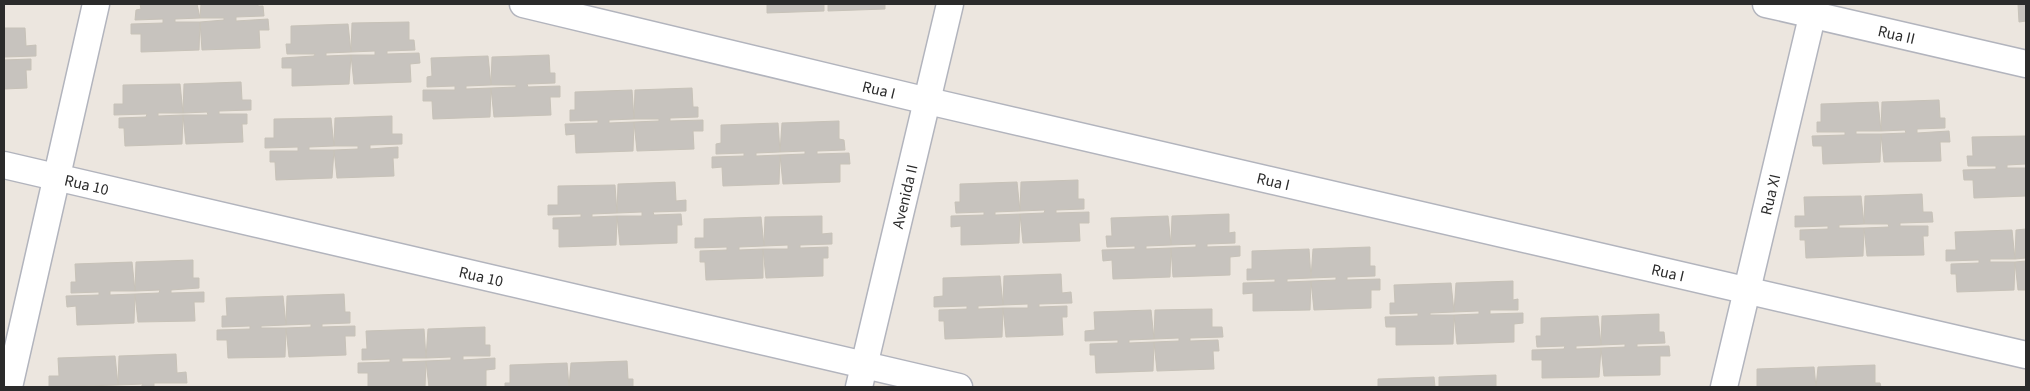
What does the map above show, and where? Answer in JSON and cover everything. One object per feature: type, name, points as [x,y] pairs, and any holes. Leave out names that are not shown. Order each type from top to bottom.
[{"type":"street","points":[[9,387],[96,4]]},
{"type":"street","name":"Rua I","points":[[522,4],[2026,355]]},
{"type":"street","name":"Avenida II","points":[[861,376],[950,4]]},
{"type":"street","name":"Rua II","points":[[1766,4],[1814,9],[2026,64]]},
{"type":"street","name":"Rua XI","points":[[1724,387],[1814,9]]},
{"type":"street","name":"Rua 10","points":[[4,164],[861,376],[959,387]]},
{"type":"building","points":[[140,4],[197,4],[200,18],[175,19],[175,22],[200,22],[199,50],[141,52],[141,34],[131,34],[131,24],[163,23],[163,19],[135,20],[136,10],[141,9]]},
{"type":"building","points":[[201,4],[258,4],[258,6],[263,6],[264,16],[236,17],[236,21],[268,19],[269,30],[259,30],[260,48],[202,50],[200,22],[224,20],[224,18],[200,18]]},
{"type":"building","points":[[767,4],[824,4],[824,11],[767,13]]},
{"type":"building","points":[[828,4],[885,4],[885,9],[828,11]]},
{"type":"building","points":[[2018,4],[2026,4],[2026,21],[2019,22]]},
{"type":"building","points":[[409,22],[409,40],[414,40],[415,50],[387,51],[387,54],[419,53],[420,63],[410,64],[411,82],[354,84],[351,55],[375,55],[375,51],[351,52],[352,23]]},
{"type":"building","points":[[348,24],[351,52],[326,53],[326,56],[351,55],[349,84],[292,86],[292,68],[282,68],[282,58],[314,56],[315,54],[287,54],[286,44],[291,44],[291,26]]},
{"type":"building","points":[[4,28],[25,28],[26,46],[36,45],[36,56],[4,57]]},
{"type":"building","points":[[549,55],[550,73],[555,73],[555,83],[527,84],[528,87],[560,86],[560,97],[550,97],[551,115],[494,117],[491,88],[516,87],[516,85],[491,85],[492,57]]},
{"type":"building","points":[[488,56],[491,85],[466,86],[466,89],[491,88],[490,117],[433,119],[432,101],[423,101],[423,90],[455,90],[455,86],[427,87],[427,77],[432,76],[431,58]]},
{"type":"building","points":[[31,59],[31,70],[26,70],[27,88],[4,89],[4,60]]},
{"type":"building","points":[[241,82],[242,100],[251,100],[251,110],[219,111],[219,114],[247,114],[247,124],[242,124],[243,142],[186,144],[183,115],[208,115],[207,112],[183,113],[184,84]]},
{"type":"building","points":[[180,84],[183,113],[158,113],[158,116],[183,115],[182,144],[125,146],[124,128],[119,128],[119,118],[146,117],[147,114],[114,115],[114,104],[123,104],[123,85]]},
{"type":"building","points":[[692,88],[693,107],[698,107],[698,117],[670,118],[670,121],[703,120],[703,131],[693,131],[694,149],[637,151],[634,122],[659,121],[659,119],[634,119],[635,90]]},
{"type":"building","points":[[632,90],[634,119],[609,120],[609,123],[634,122],[633,151],[576,153],[575,134],[566,135],[565,124],[598,123],[598,120],[570,121],[570,110],[575,110],[575,92]]},
{"type":"building","points":[[1939,100],[1940,118],[1945,118],[1945,128],[1917,129],[1917,133],[1949,131],[1950,142],[1940,142],[1941,161],[1884,162],[1881,134],[1906,133],[1905,130],[1881,131],[1882,102]]},
{"type":"building","points":[[1878,102],[1881,131],[1856,131],[1856,134],[1881,134],[1880,162],[1823,164],[1822,146],[1813,146],[1812,136],[1845,135],[1845,132],[1817,132],[1817,122],[1821,122],[1821,104]]},
{"type":"building","points":[[392,116],[392,134],[402,134],[402,144],[370,145],[370,149],[398,147],[398,158],[393,158],[394,176],[337,178],[334,150],[358,149],[358,146],[334,146],[335,118]]},
{"type":"building","points":[[331,118],[334,146],[309,147],[309,150],[334,150],[332,178],[276,180],[275,162],[270,162],[270,151],[298,151],[298,147],[265,148],[265,138],[274,138],[274,119]]},
{"type":"building","points":[[839,121],[839,139],[844,140],[845,150],[817,151],[817,154],[849,153],[850,164],[840,164],[840,182],[783,184],[780,155],[805,154],[805,151],[780,152],[782,123]]},
{"type":"building","points":[[778,123],[780,152],[756,153],[756,156],[780,155],[779,184],[723,186],[722,167],[712,168],[712,157],[744,156],[744,153],[716,154],[716,144],[721,143],[721,125]]},
{"type":"building","points":[[2026,136],[2026,164],[2007,165],[2007,168],[2026,168],[2026,196],[1974,198],[1973,180],[1964,180],[1963,170],[1996,169],[1996,166],[1968,166],[1967,156],[1973,156],[1972,137]]},
{"type":"building","points":[[1078,180],[1078,199],[1084,199],[1084,209],[1056,210],[1056,213],[1089,212],[1089,223],[1079,223],[1080,241],[1023,243],[1020,214],[1044,213],[1045,210],[1020,211],[1021,182]]},
{"type":"building","points":[[675,182],[676,201],[686,200],[686,211],[653,212],[654,215],[681,214],[682,225],[677,225],[677,243],[620,245],[617,216],[642,216],[642,212],[617,213],[618,184]]},
{"type":"building","points":[[1017,182],[1020,211],[995,212],[995,215],[1020,214],[1019,243],[961,245],[961,226],[951,227],[951,216],[984,215],[984,212],[956,213],[955,202],[960,202],[960,184]]},
{"type":"building","points":[[615,185],[617,213],[592,214],[592,217],[617,216],[616,245],[559,247],[559,229],[553,229],[553,218],[581,217],[581,214],[548,215],[548,205],[558,205],[558,186]]},
{"type":"building","points":[[1922,194],[1923,212],[1932,212],[1933,222],[1900,223],[1900,226],[1928,226],[1928,236],[1923,236],[1924,255],[1867,256],[1864,228],[1889,227],[1888,224],[1864,224],[1865,196]]},
{"type":"building","points":[[1861,196],[1864,224],[1839,225],[1839,228],[1864,228],[1863,256],[1806,258],[1805,240],[1800,240],[1800,230],[1828,229],[1828,226],[1795,227],[1795,216],[1805,216],[1804,197]]},
{"type":"building","points":[[1229,214],[1229,233],[1235,232],[1235,243],[1207,244],[1207,247],[1240,246],[1240,256],[1230,257],[1230,275],[1173,277],[1171,248],[1196,247],[1196,244],[1171,245],[1172,216]]},
{"type":"building","points":[[822,216],[822,234],[832,233],[832,244],[800,245],[800,248],[828,247],[828,258],[823,258],[823,276],[766,278],[763,249],[788,249],[788,245],[764,246],[765,217]]},
{"type":"building","points":[[1168,216],[1171,245],[1146,246],[1146,249],[1171,248],[1170,277],[1113,279],[1112,260],[1103,261],[1102,250],[1135,249],[1135,246],[1107,247],[1106,236],[1112,236],[1111,218]]},
{"type":"building","points":[[761,217],[764,246],[739,247],[739,250],[763,249],[763,278],[706,280],[705,262],[700,262],[700,251],[727,250],[727,247],[695,248],[695,238],[704,238],[704,219]]},
{"type":"building","points":[[2026,229],[2026,258],[2015,259],[2016,230]]},
{"type":"building","points":[[2012,230],[2015,259],[1990,259],[1990,262],[2015,262],[2014,290],[1957,292],[1956,274],[1951,274],[1951,264],[1979,263],[1979,260],[1946,261],[1946,250],[1956,250],[1955,232]]},
{"type":"building","points":[[1370,247],[1370,266],[1375,266],[1375,276],[1347,277],[1347,280],[1380,279],[1380,290],[1371,290],[1371,308],[1314,310],[1311,281],[1336,280],[1336,277],[1311,278],[1313,249]]},
{"type":"building","points":[[1309,249],[1311,278],[1287,279],[1287,282],[1311,281],[1310,310],[1253,311],[1253,293],[1243,294],[1243,283],[1275,282],[1275,279],[1247,280],[1247,269],[1252,269],[1252,251]]},
{"type":"building","points":[[193,260],[193,278],[199,278],[199,288],[171,290],[171,293],[204,292],[204,302],[194,302],[195,321],[138,322],[135,294],[159,293],[160,290],[135,291],[136,262]]},
{"type":"building","points":[[2026,261],[2026,290],[2018,290],[2015,262]]},
{"type":"building","points":[[132,262],[135,291],[110,291],[110,295],[135,294],[134,323],[77,325],[76,306],[67,307],[66,296],[99,295],[99,292],[71,293],[71,282],[76,282],[75,264]]},
{"type":"building","points":[[1061,274],[1062,293],[1071,292],[1072,303],[1039,304],[1039,307],[1067,306],[1067,317],[1062,317],[1063,335],[1006,337],[1003,308],[1028,308],[1028,304],[1003,305],[1004,276]]},
{"type":"building","points":[[1000,276],[1003,305],[978,306],[978,309],[1003,308],[1002,337],[945,339],[944,321],[939,321],[939,310],[967,309],[967,306],[934,307],[934,297],[943,296],[943,278]]},
{"type":"building","points":[[1513,281],[1513,300],[1518,299],[1518,310],[1490,310],[1490,314],[1523,313],[1523,323],[1514,324],[1514,342],[1457,344],[1454,315],[1479,314],[1479,311],[1454,312],[1456,283]]},
{"type":"building","points":[[1451,283],[1454,312],[1430,313],[1430,315],[1454,315],[1453,344],[1396,345],[1396,327],[1386,327],[1385,317],[1418,316],[1418,313],[1390,314],[1390,303],[1395,303],[1394,285]]},
{"type":"building","points":[[344,294],[345,312],[350,312],[350,323],[322,324],[322,327],[355,326],[355,336],[345,336],[346,355],[289,357],[286,328],[311,327],[311,324],[286,325],[287,296]]},
{"type":"building","points":[[283,296],[286,325],[261,326],[261,328],[286,328],[285,357],[228,358],[227,340],[217,340],[217,330],[250,329],[250,326],[222,327],[222,316],[227,316],[226,298]]},
{"type":"building","points":[[1212,309],[1212,327],[1222,327],[1223,337],[1190,338],[1190,341],[1218,340],[1219,351],[1213,351],[1214,369],[1157,371],[1154,342],[1179,341],[1179,338],[1154,339],[1155,310]]},
{"type":"building","points":[[1151,310],[1154,339],[1129,340],[1129,343],[1154,342],[1153,371],[1096,373],[1095,355],[1090,355],[1090,344],[1118,343],[1118,340],[1085,341],[1085,331],[1095,330],[1094,312]]},
{"type":"building","points":[[1659,314],[1659,332],[1664,332],[1665,343],[1637,344],[1637,347],[1669,346],[1670,356],[1660,356],[1660,375],[1604,376],[1601,348],[1625,347],[1625,344],[1601,345],[1602,316]]},
{"type":"building","points":[[1598,316],[1601,345],[1576,346],[1576,349],[1601,348],[1599,377],[1542,378],[1542,360],[1532,360],[1532,350],[1564,349],[1565,346],[1537,347],[1536,336],[1541,336],[1541,318]]},
{"type":"building","points":[[485,327],[485,345],[490,345],[490,356],[463,356],[463,360],[495,358],[495,369],[486,370],[486,387],[429,387],[426,361],[451,360],[451,357],[426,358],[428,329]]},
{"type":"building","points":[[424,329],[426,358],[402,358],[402,362],[426,361],[425,387],[368,387],[368,373],[358,373],[358,363],[390,362],[390,359],[362,360],[362,349],[367,349],[366,331]]},
{"type":"building","points":[[176,354],[177,373],[186,372],[187,383],[154,383],[154,387],[141,387],[143,384],[118,385],[119,356]]},
{"type":"building","points":[[115,356],[118,385],[49,387],[49,376],[59,376],[58,358]]},
{"type":"building","points":[[627,361],[628,379],[633,379],[633,387],[569,387],[571,363]]},
{"type":"building","points":[[567,363],[569,387],[505,387],[505,383],[510,383],[510,365]]},
{"type":"building","points":[[1875,365],[1875,383],[1880,383],[1881,387],[1816,387],[1818,367]]},
{"type":"building","points":[[1814,367],[1816,387],[1757,387],[1757,369]]},
{"type":"building","points":[[1496,375],[1496,387],[1439,387],[1439,377]]},
{"type":"building","points":[[1434,377],[1435,387],[1378,387],[1378,379]]}]
